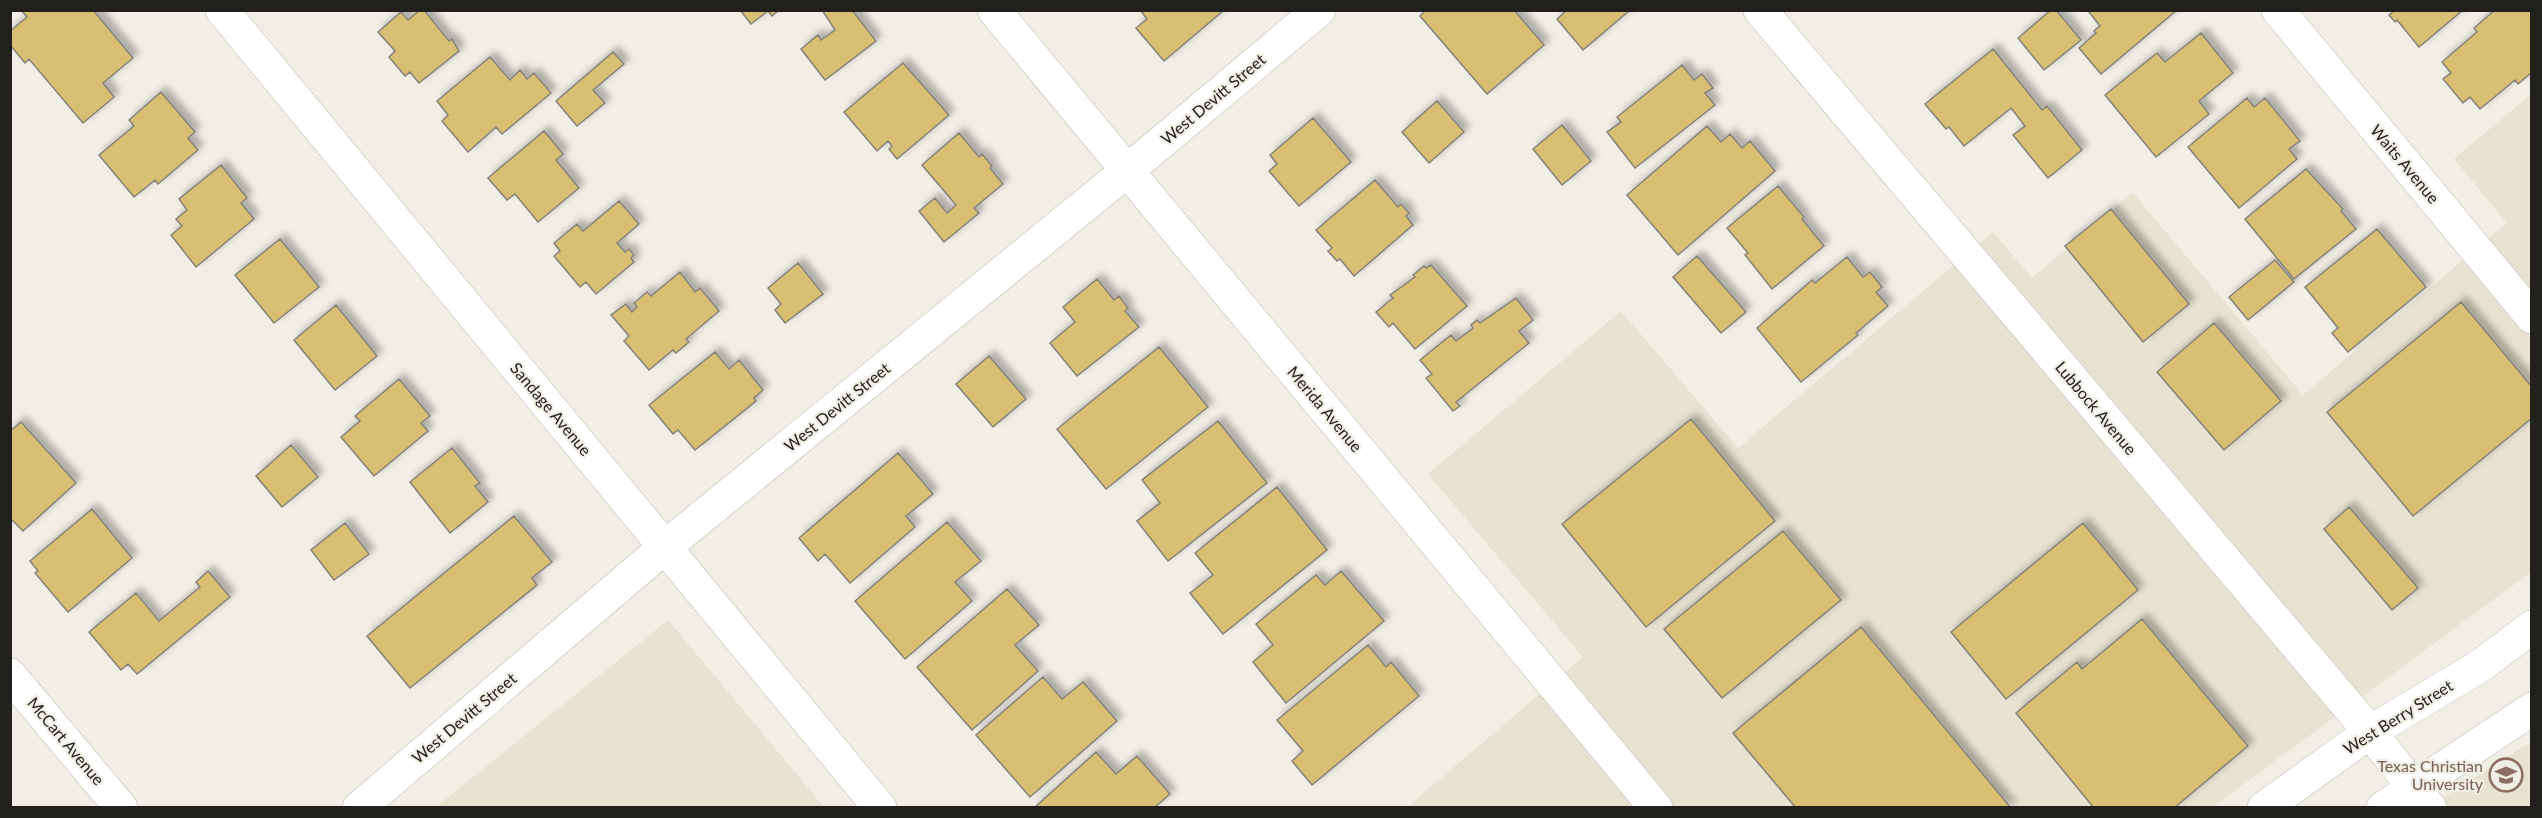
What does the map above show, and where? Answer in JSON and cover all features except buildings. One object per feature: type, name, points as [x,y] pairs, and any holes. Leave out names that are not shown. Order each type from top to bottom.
[{"type":"street","name":"Sandage Avenue","points":[[222,10],[880,807]]},
{"type":"street","name":"Merida Avenue","points":[[994,10],[1656,807]]},
{"type":"street","name":"West Devitt Street","points":[[359,807],[665,547],[1127,171],[1319,10]]},
{"type":"street","name":"Lubbock Avenue","points":[[1760,10],[2370,732],[2421,797]]},
{"type":"street","name":"Waits Avenue","points":[[2278,10],[2532,317]]},
{"type":"street","name":"West Berry Street","points":[[2264,807],[2370,732],[2480,666],[2532,627]]},
{"type":"street","name":"McCart Avenue","points":[[10,675],[121,807]]},
{"type":"street","points":[[2383,807],[2421,797],[2532,709]]},
{"type":"shaded area","points":[[2531,94],[2531,572],[2213,807],[1406,808],[1583,657],[1428,474],[1621,311],[1738,448],[1993,232],[2032,278],[2133,193],[2303,395],[2507,223],[2454,159]]},
{"type":"shaded area","points":[[668,620],[824,807],[436,807]]},
{"type":"shaded area","name":"Texas Christian University","points":[[2531,742],[2531,807],[2428,807]]},
{"type":"place","name":"Texas Christian University","points":[[2506,775]]}]
